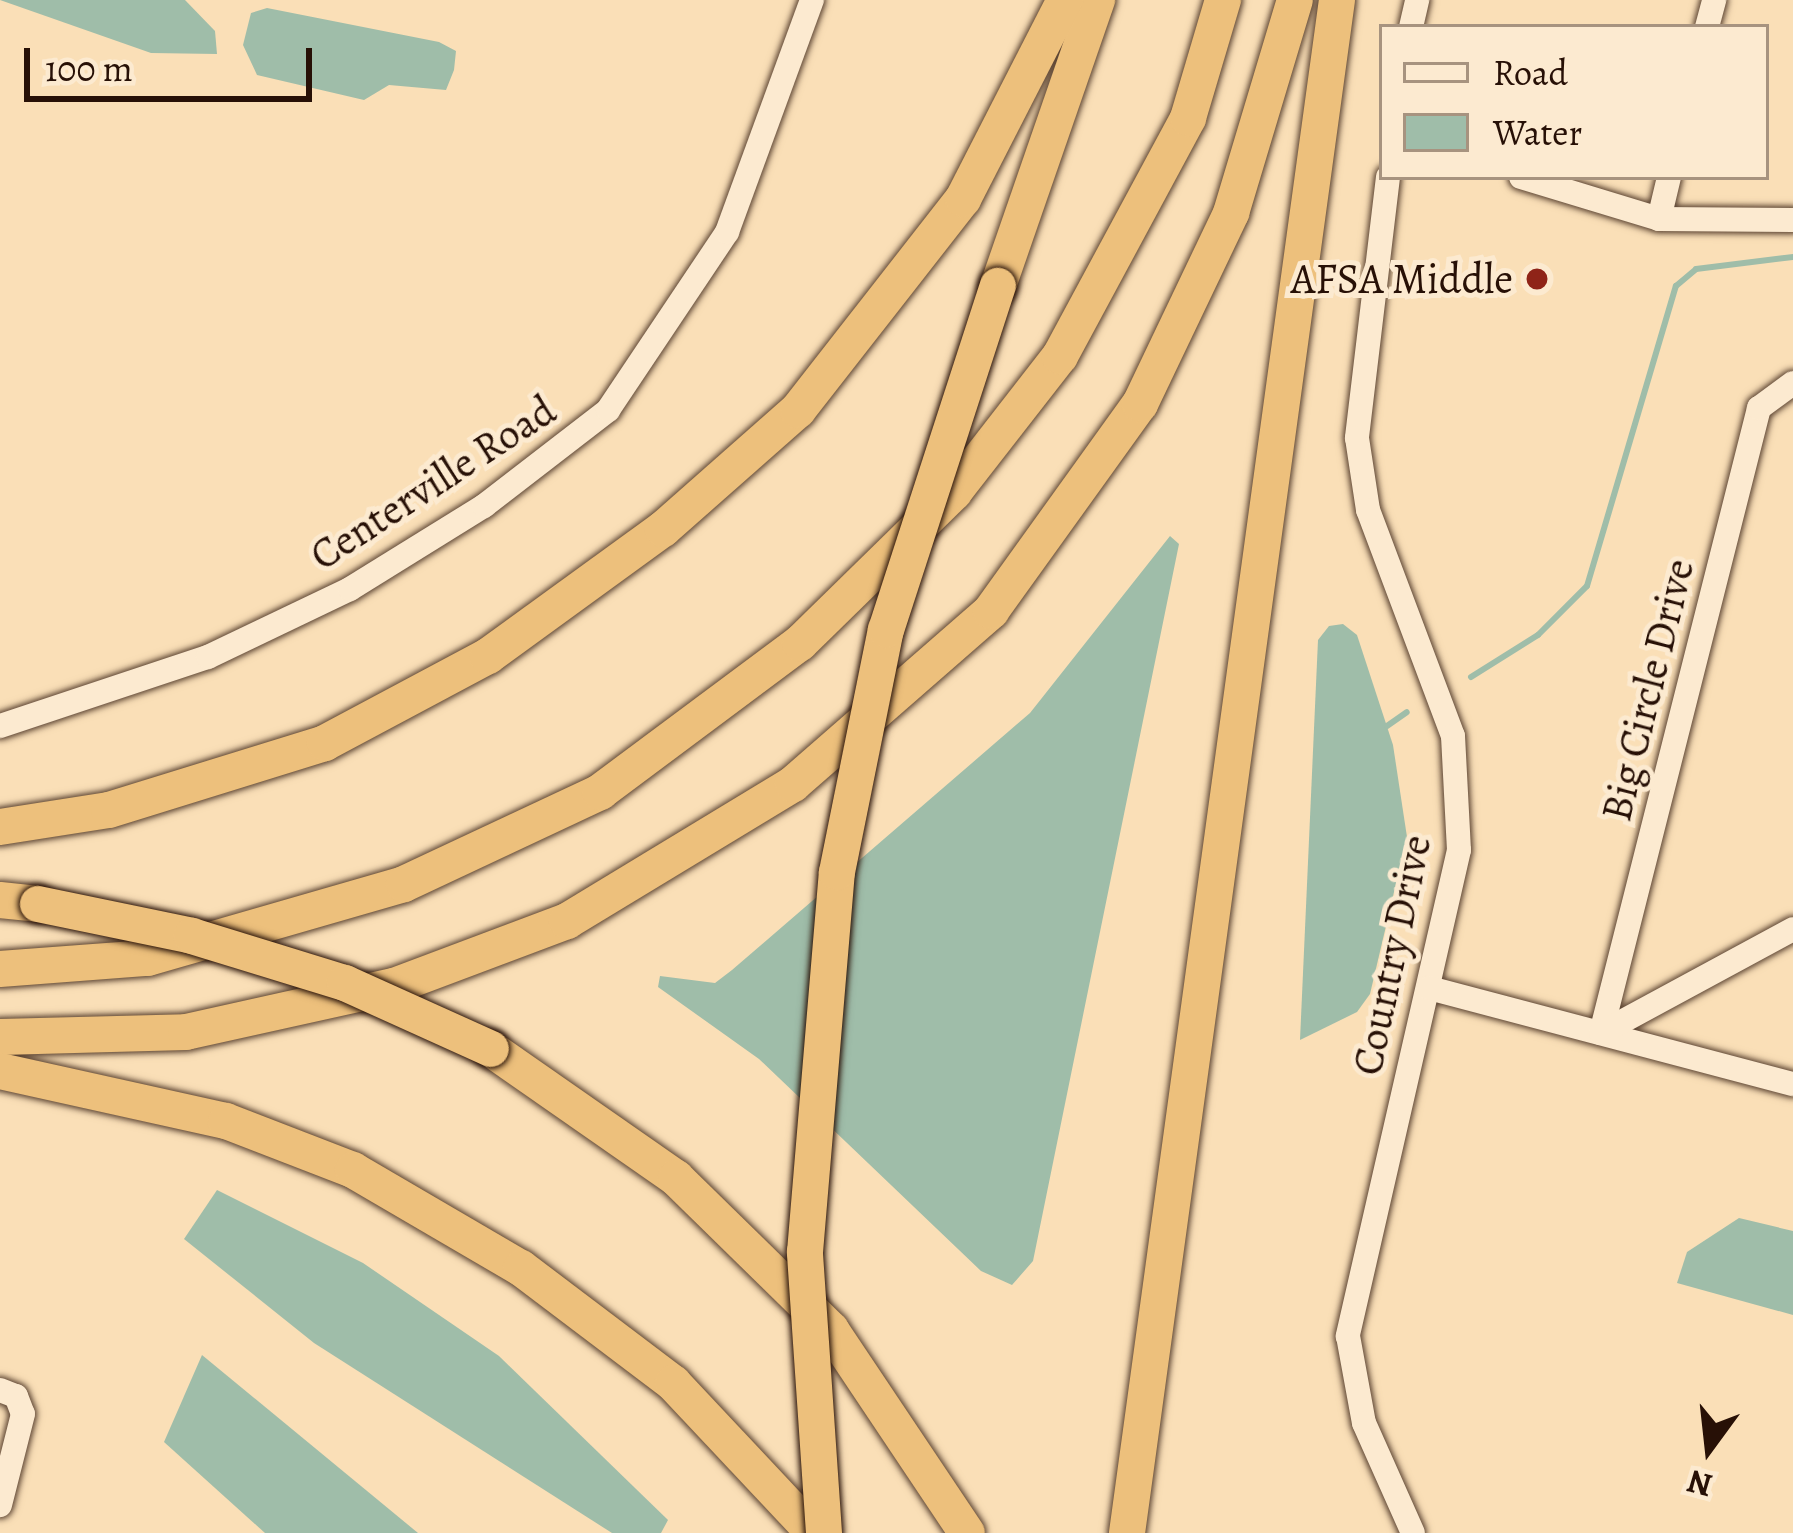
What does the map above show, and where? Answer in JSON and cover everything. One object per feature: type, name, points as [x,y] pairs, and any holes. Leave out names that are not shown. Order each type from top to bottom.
[{"type":"highway","points":[[0,827],[110,810],[325,743],[488,656],[662,530],[798,410],[962,200],[1065,0]]},
{"type":"highway","points":[[824,1533],[805,1252],[833,896],[886,631],[1097,0]]},
{"type":"highway","points":[[0,969],[148,958],[404,884],[600,793],[800,643],[954,492],[1060,356],[1188,118],[1223,0]]},
{"type":"highway","points":[[0,1036],[186,1032],[394,986],[567,921],[793,784],[992,611],[1140,404],[1231,213],[1295,0]]},
{"type":"highway","points":[[1126,1533],[1337,0]]},
{"type":"highway","points":[[0,900],[192,935],[345,983],[491,1049],[676,1178],[831,1330],[967,1533]]},
{"type":"highway","points":[[0,1071],[226,1121],[352,1170],[521,1268],[673,1383],[814,1533]]},
{"type":"street","name":"Centerville Road","points":[[0,725],[208,657],[350,589],[484,506],[608,410],[727,232],[812,0]]},
{"type":"street","name":"Country Drive","points":[[1388,180],[1357,438],[1368,510],[1454,736],[1460,850],[1348,1336],[1364,1424],[1413,1533]]},
{"type":"street","points":[[1531,180],[1659,219],[1793,220]]},
{"type":"street","points":[[1659,219],[1669,180]]},
{"type":"street","points":[[1786,386],[1793,411]]},
{"type":"street","name":"Big Circle Drive","points":[[1601,1033],[1759,408],[1786,386]]},
{"type":"street","points":[[1601,1033],[1793,928]]},
{"type":"street","points":[[1429,988],[1793,1084]]},
{"type":"street","points":[[0,1390],[16,1396],[23,1414],[0,1505]]},
{"type":"water","points":[[0,0],[185,0],[215,31],[217,54],[151,53]]},
{"type":"water","points":[[267,8],[439,42],[456,51],[454,70],[446,90],[389,85],[364,100],[257,75],[243,45],[251,13]]},
{"type":"water","points":[[1170,536],[1179,544],[1033,1261],[1012,1285],[981,1271],[759,1059],[658,987],[660,976],[715,983],[1030,713]]},
{"type":"water","points":[[1343,624],[1357,635],[1393,745],[1407,837],[1370,994],[1357,1012],[1300,1040],[1318,640],[1329,626]]},
{"type":"water","points":[[217,1190],[363,1263],[499,1356],[668,1520],[661,1533],[612,1533],[314,1343],[184,1239]]},
{"type":"water","points":[[1739,1218],[1793,1231],[1793,1315],[1677,1283],[1687,1252]]},
{"type":"water","points":[[202,1355],[418,1533],[265,1533],[164,1442]]},
{"type":"waterway","points":[[1471,677],[1538,635],[1587,586],[1676,286],[1696,269],[1793,257]]},
{"type":"waterway","points":[[1387,726],[1407,712]]},
{"type":"place","name":"AFSA Middle","points":[[1537,279]]}]
